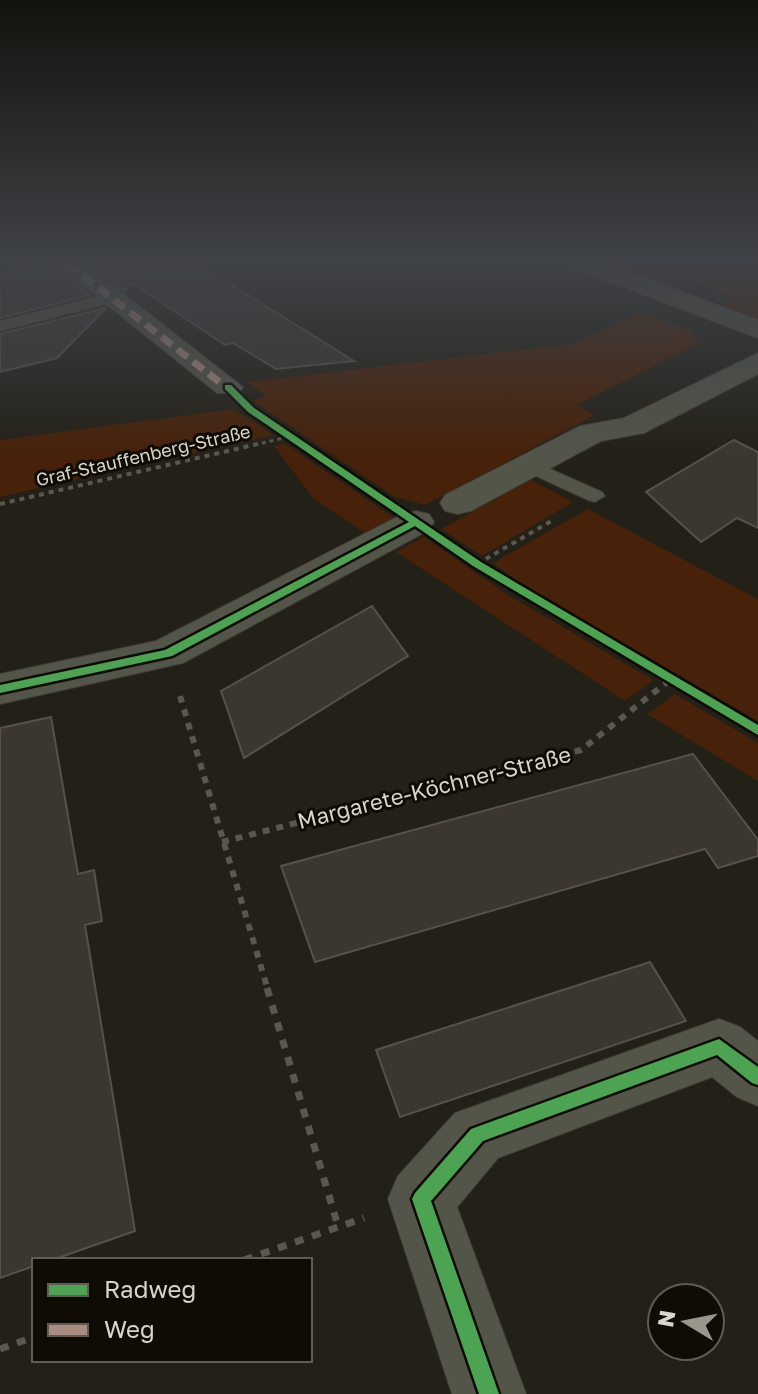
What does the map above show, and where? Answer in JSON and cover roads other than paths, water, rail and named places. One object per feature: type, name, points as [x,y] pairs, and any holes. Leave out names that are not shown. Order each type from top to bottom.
[{"type":"street","points":[[154,328],[228,387]]},
{"type":"street","points":[[458,503],[592,433],[633,426],[758,362]]},
{"type":"street","points":[[0,689],[168,653],[416,522]]},
{"type":"street","points":[[489,1394],[421,1199],[477,1135],[519,1119],[719,1047],[758,1077]]},
{"type":"lane","points":[[530,466],[595,496]]}]
